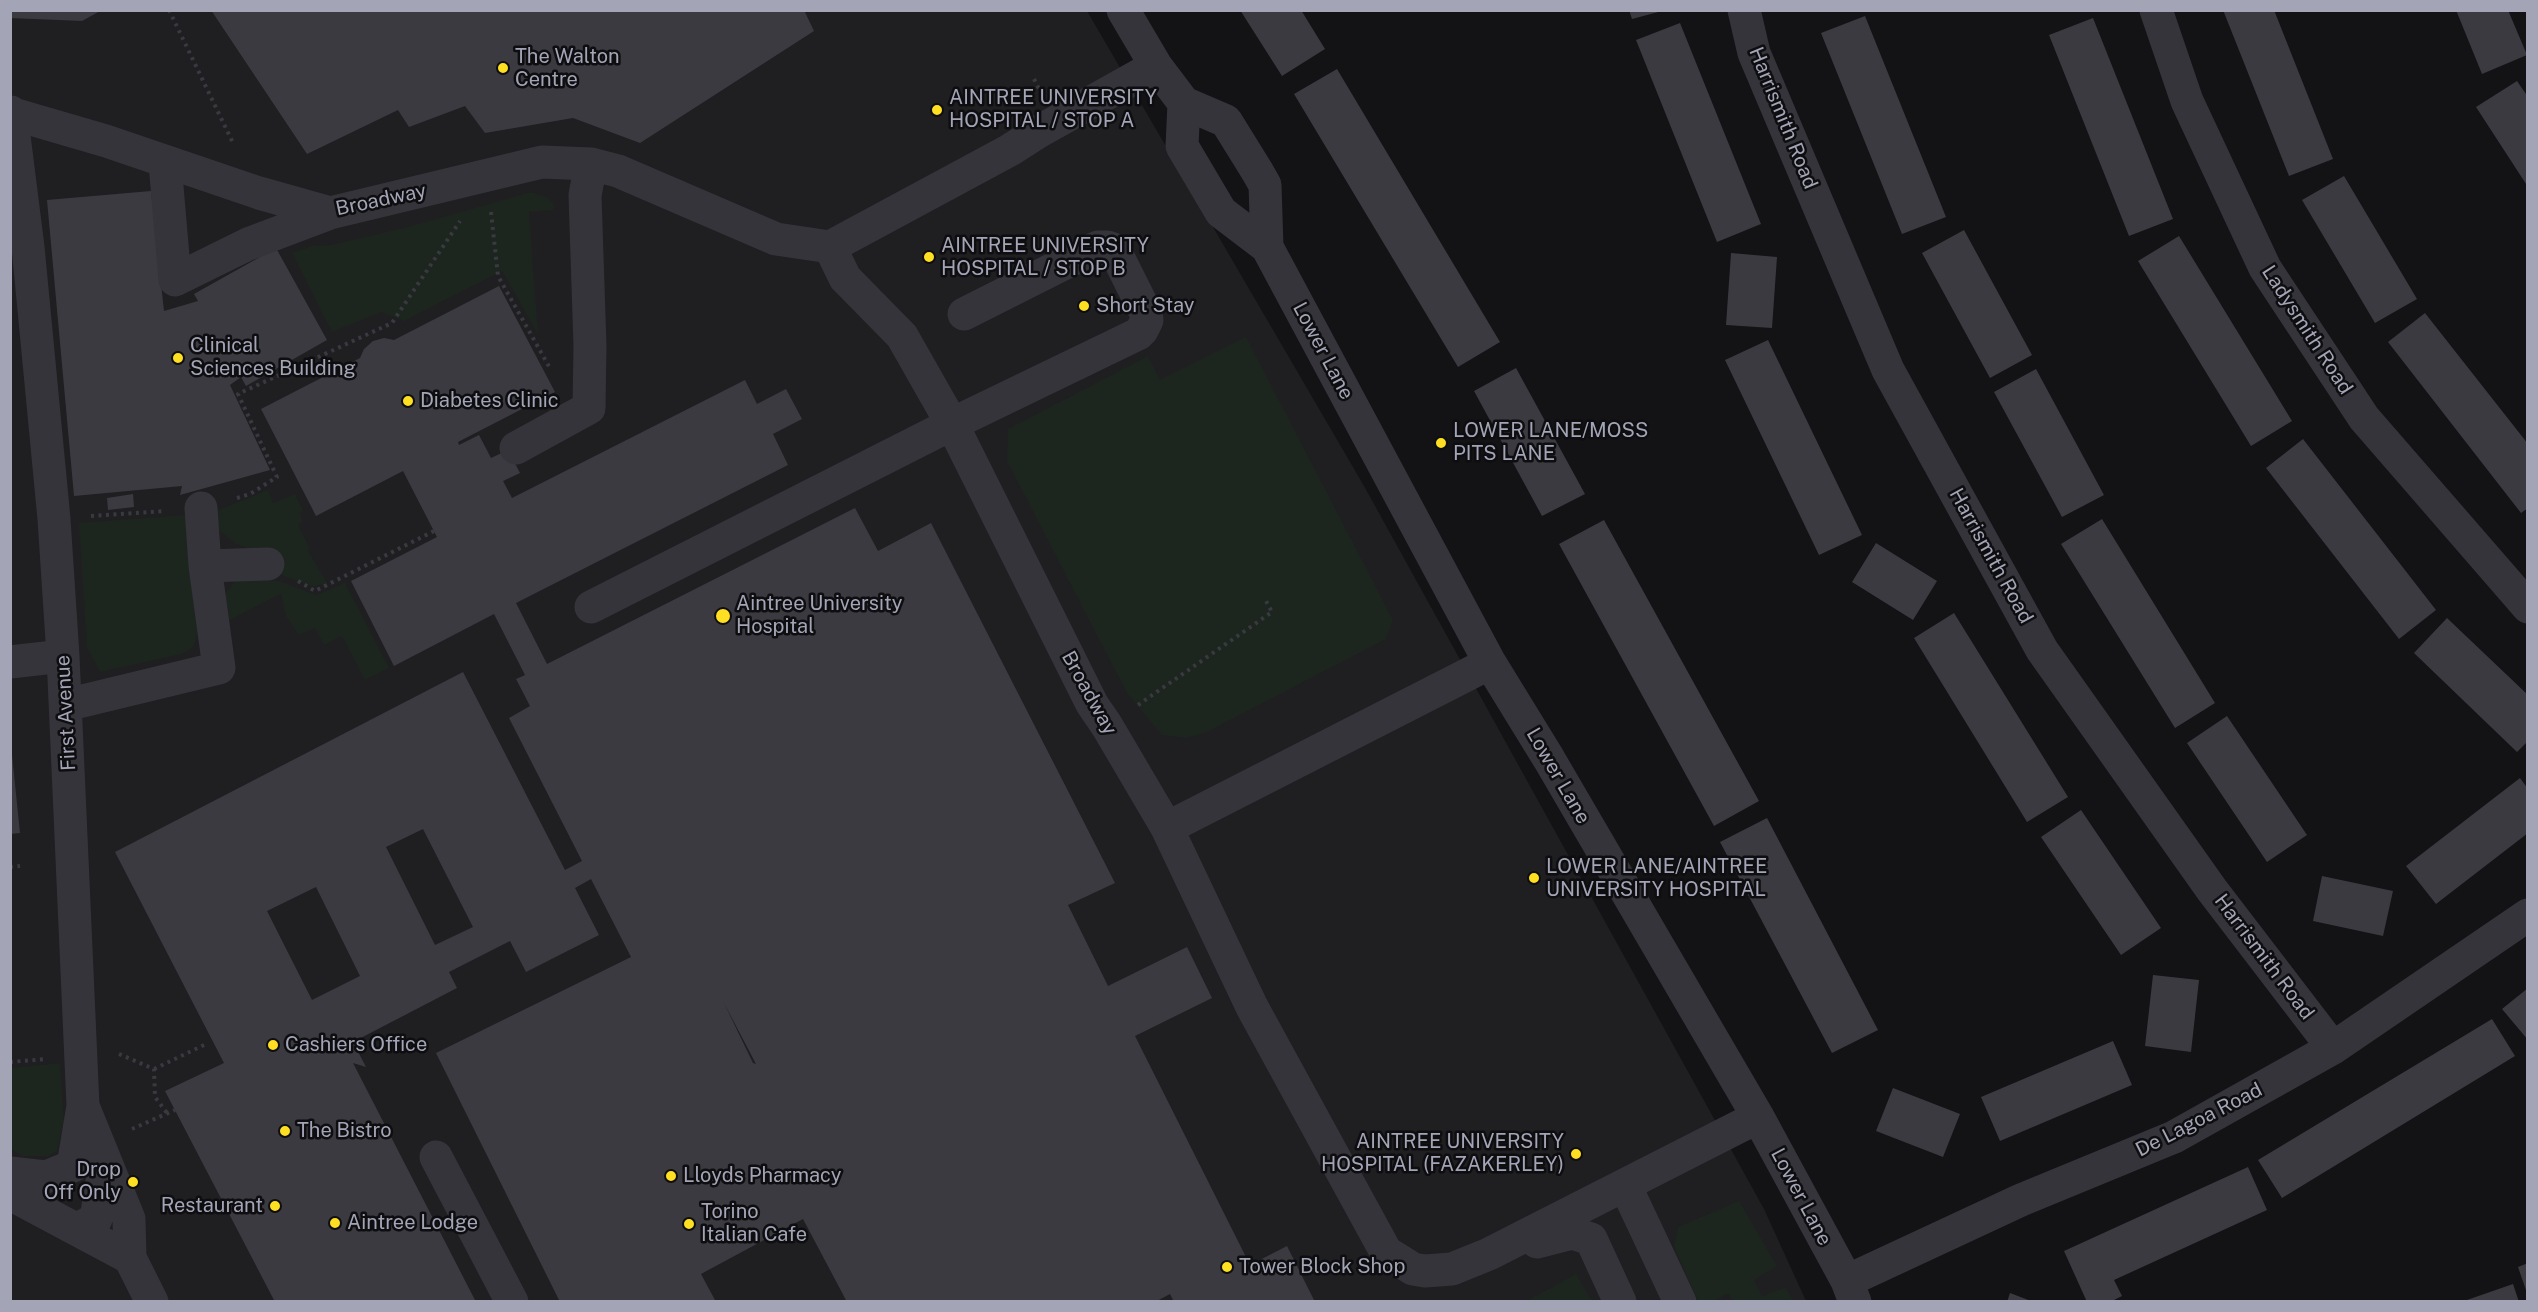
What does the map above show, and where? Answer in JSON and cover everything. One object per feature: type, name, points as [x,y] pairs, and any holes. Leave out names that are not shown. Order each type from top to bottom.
[{"type":"street","name":"Lower Lane","points":[[1123,10],[1156,66],[1184,103],[1226,121],[1265,185],[1267,248]]},
{"type":"street","name":"Harrismith Road","points":[[1744,10],[1754,52],[1888,370],[2042,651],[2212,890],[2333,1048]]},
{"type":"street","name":"Ladysmith Road","points":[[2156,10],[2187,101],[2265,268],[2364,418],[2528,607]]},
{"type":"street","points":[[830,248],[1010,150],[1156,66]]},
{"type":"street","name":"Lower Lane","points":[[1184,103],[1182,146],[1221,212],[1267,248],[1490,663],[1550,759],[1758,1117],[1851,1291]]},
{"type":"street","name":"Broadway","points":[[11,112],[330,213],[542,162],[591,164],[618,171],[776,239],[830,248],[845,278],[902,336],[952,424],[1092,704],[1167,828],[1252,1007],[1386,1252],[1413,1269],[1425,1271],[1452,1269],[1489,1254]]},
{"type":"street","name":"First Avenue","points":[[11,112],[28,248],[53,507],[66,705],[83,1106],[129,1220],[130,1258],[152,1302]]},
{"type":"street","points":[[165,162],[174,280],[248,243],[330,213]]},
{"type":"street","points":[[516,448],[589,408],[590,346],[585,195],[591,164]]},
{"type":"street","points":[[591,607],[952,424],[1138,334],[1147,320],[1146,313],[1116,253],[1113,249],[1107,248],[1087,252],[964,314]]},
{"type":"street","points":[[66,705],[219,668],[205,566],[201,508]]},
{"type":"street","points":[[205,566],[268,564]]},
{"type":"street","points":[[10,662],[63,656]]},
{"type":"street","points":[[1167,828],[1490,663]]},
{"type":"street","name":"De Lagoa Road","points":[[1851,1291],[2021,1200],[2174,1137],[2333,1048],[2528,915]]},
{"type":"street","points":[[10,1173],[46,1177],[73,1166],[83,1106]]},
{"type":"street","points":[[1489,1254],[1758,1117]]},
{"type":"street","points":[[436,1157],[512,1302]]},
{"type":"street","points":[[77,1229],[96,1220],[105,1162]]},
{"type":"street","points":[[1625,1185],[1680,1302]]},
{"type":"street","points":[[10,1194],[130,1258]]},
{"type":"street","points":[[1489,1254],[1509,1252],[1555,1236],[1582,1234],[1591,1239],[1620,1302]]},
{"type":"path","points":[[169,10],[238,152]]},
{"type":"path","points":[[489,201],[498,276],[577,415]]},
{"type":"path","points":[[81,517],[201,508],[250,494],[278,477],[238,394],[392,323],[463,216]]},
{"type":"path","points":[[268,564],[315,591],[434,531]]},
{"type":"path","points":[[1107,726],[1272,612],[1266,601]]},
{"type":"path","points":[[10,867],[21,866]]},
{"type":"path","points":[[154,1069],[206,1044]]},
{"type":"path","points":[[132,1129],[175,1110]]},
{"type":"shaded area","name":"Aintree University Hospital","points":[[10,11],[1087,11],[1364,486],[1764,1209],[1806,1301],[11,1301]]},
{"type":"shaded area","points":[[531,192],[547,197],[554,205],[553,210],[529,212],[538,334],[502,271],[404,321],[381,312],[332,332],[292,253],[312,246],[331,245],[408,227]]},
{"type":"shaded area","points":[[1246,337],[1393,620],[1386,639],[1207,732],[1187,738],[1162,735],[1127,693],[1007,461],[1008,429],[1148,356],[1160,380]]},
{"type":"shaded area","points":[[268,490],[273,503],[295,494],[303,510],[300,512],[302,522],[298,524],[310,549],[308,551],[327,583],[314,587],[276,573],[248,548],[236,544],[215,527],[208,514]]},
{"type":"shaded area","points":[[186,515],[197,620],[197,636],[193,647],[182,654],[100,672],[87,647],[79,523]]},
{"type":"shaded area","points":[[261,579],[279,581],[316,595],[345,583],[389,668],[365,680],[342,636],[324,645],[315,628],[299,635],[286,616],[281,594],[224,623],[223,600],[227,591],[236,581]]},
{"type":"shaded area","points":[[60,1063],[64,1120],[57,1151],[49,1156],[22,1156],[11,1149],[10,1068]]},
{"type":"shaded area","points":[[1739,1201],[1777,1266],[1754,1280],[1762,1296],[1786,1287],[1793,1301],[1733,1301],[1728,1293],[1714,1301],[1698,1301],[1674,1247],[1678,1227]]},
{"type":"shaded area","points":[[1576,1274],[1592,1301],[1528,1301],[1534,1297]]},
{"type":"building","points":[[10,10],[102,10],[82,21],[10,18]]},
{"type":"building","name":"The Walton Centre","points":[[211,10],[804,10],[814,31],[640,143],[573,118],[485,133],[465,106],[409,127],[398,110],[307,154]]},
{"type":"building","points":[[1240,10],[1301,10],[1325,49],[1282,76]]},
{"type":"building","points":[[1629,10],[1662,10],[1662,11],[1632,19]]},
{"type":"building","points":[[2223,10],[2274,10],[2333,159],[2289,176]]},
{"type":"building","points":[[2456,10],[2508,10],[2527,55],[2482,74]]},
{"type":"building","points":[[1865,16],[1946,217],[1902,234],[1821,33]]},
{"type":"building","points":[[2093,18],[2173,219],[2129,236],[2049,35]]},
{"type":"building","points":[[1680,23],[1761,224],[1717,242],[1636,40]]},
{"type":"building","points":[[1337,69],[1500,342],[1458,367],[1294,94]]},
{"type":"building","points":[[2517,81],[2528,97],[2528,187],[2476,107]]},
{"type":"building","points":[[2344,176],[2417,299],[2375,323],[2302,200]]},
{"type":"building","name":"Clinical Sciences Building","points":[[151,191],[164,311],[198,301],[194,294],[276,248],[327,340],[246,386],[241,377],[230,385],[270,470],[180,495],[182,486],[74,496],[47,200]]},
{"type":"building","points":[[1964,230],[2032,355],[1990,378],[1922,253]]},
{"type":"building","points":[[2179,236],[2292,421],[2251,446],[2138,261]]},
{"type":"building","points":[[1731,253],[1777,257],[1772,328],[1726,325]]},
{"type":"building","points":[[499,286],[555,392],[458,442],[459,445],[479,435],[491,458],[508,450],[520,473],[503,481],[512,498],[745,380],[757,404],[786,389],[802,419],[773,434],[788,465],[516,603],[547,664],[855,508],[878,551],[931,523],[1115,883],[1068,905],[1108,986],[1187,947],[1212,998],[1135,1036],[1250,1265],[1287,1246],[1315,1302],[1174,1302],[1170,1294],[1155,1302],[847,1302],[803,1219],[701,1274],[716,1302],[560,1302],[436,1053],[631,957],[591,879],[575,888],[599,935],[526,972],[510,941],[449,972],[457,988],[353,1042],[366,1067],[353,1063],[476,1302],[275,1302],[165,1091],[224,1063],[115,852],[463,672],[565,870],[582,861],[509,718],[530,706],[516,679],[525,675],[494,614],[394,666],[351,581],[437,537],[403,471],[316,516],[261,409],[360,358],[364,349],[373,341],[384,338],[394,340]],"holes":[[[423,829],[473,927],[435,945],[386,847]],[[316,887],[360,976],[312,1000],[267,911]],[[724,1003],[756,1064],[753,1063]]]},
{"type":"building","points":[[2425,313],[2528,444],[2528,508],[2521,513],[2388,342]]},
{"type":"building","points":[[1768,340],[1862,535],[1819,555],[1725,360]]},
{"type":"building","points":[[1516,368],[1585,494],[1542,516],[1474,391]]},
{"type":"building","points":[[2036,369],[2104,495],[2062,517],[1994,392]]},
{"type":"building","points":[[2303,439],[2436,610],[2399,639],[2266,468]]},
{"type":"building","points":[[133,494],[134,507],[108,510],[107,498]]},
{"type":"building","points":[[2102,519],[2215,703],[2175,728],[2061,544]]},
{"type":"building","points":[[1604,520],[1759,801],[1714,826],[1559,544]]},
{"type":"building","points":[[1876,543],[1937,581],[1913,620],[1852,582]]},
{"type":"building","points":[[1954,613],[2068,797],[2027,822],[1914,638]]},
{"type":"building","points":[[2447,618],[2528,695],[2528,741],[2517,752],[2414,653]]},
{"type":"building","points":[[2227,716],[2307,835],[2267,862],[2187,743]]},
{"type":"building","points":[[10,735],[20,833],[10,834]]},
{"type":"building","points":[[2520,778],[2528,789],[2528,833],[2436,904],[2406,866]]},
{"type":"building","points":[[2081,810],[2161,928],[2121,955],[2041,837]]},
{"type":"building","points":[[1767,818],[1878,1030],[1832,1053],[1720,842]]},
{"type":"building","points":[[2322,876],[2393,891],[2383,936],[2313,921]]},
{"type":"building","points":[[2153,975],[2199,980],[2191,1052],[2145,1046]]},
{"type":"building","points":[[2528,988],[2528,1040],[2502,1009]]},
{"type":"building","points":[[2492,1019],[2515,1056],[2282,1198],[2258,1160]]},
{"type":"building","points":[[2113,1041],[2132,1085],[2000,1141],[1981,1097]]},
{"type":"building","points":[[1893,1088],[1960,1114],[1943,1157],[1876,1131]]},
{"type":"building","points":[[2248,1167],[2267,1210],[2114,1280],[2122,1296],[2110,1302],[2087,1302],[2064,1251]]},
{"type":"building","points":[[2528,1263],[2528,1293],[2527,1293],[2518,1267]]},
{"type":"building","points":[[2513,1284],[2519,1302],[2464,1302],[2464,1301]]},
{"type":"building","points":[[2010,1293],[2031,1301],[2031,1302],[2007,1302]]},
{"type":"place","name":"The Walton Centre","points":[[503,68]]},
{"type":"place","name":"AINTREE UNIVERSITY HOSPITAL / STOP A","points":[[937,110]]},
{"type":"place","name":"AINTREE UNIVERSITY HOSPITAL / STOP B","points":[[929,257]]},
{"type":"place","name":"Short Stay","points":[[1084,306]]},
{"type":"place","name":"Clinical Sciences Building","points":[[178,358]]},
{"type":"place","name":"Diabetes Clinic","points":[[408,401]]},
{"type":"place","name":"LOWER LANE/MOSS PITS LANE","points":[[1441,443]]},
{"type":"place","name":"Aintree University Hospital","points":[[723,616]]},
{"type":"place","name":"LOWER LANE/AINTREE UNIVERSITY HOSPITAL","points":[[1534,878]]},
{"type":"place","name":"Cashiers Office","points":[[273,1045]]},
{"type":"place","name":"The Bistro","points":[[285,1131]]},
{"type":"place","name":"AINTREE UNIVERSITY HOSPITAL (FAZAKERLEY)","points":[[1576,1154]]},
{"type":"place","name":"Lloyds Pharmacy","points":[[671,1176]]},
{"type":"place","name":"Drop Off Only","points":[[133,1182]]},
{"type":"place","name":"Restaurant","points":[[275,1206]]},
{"type":"place","name":"Aintree Lodge","points":[[335,1223]]},
{"type":"place","name":"Torino Italian Cafe","points":[[689,1224]]},
{"type":"place","name":"Tower Block Shop","points":[[1227,1267]]}]
